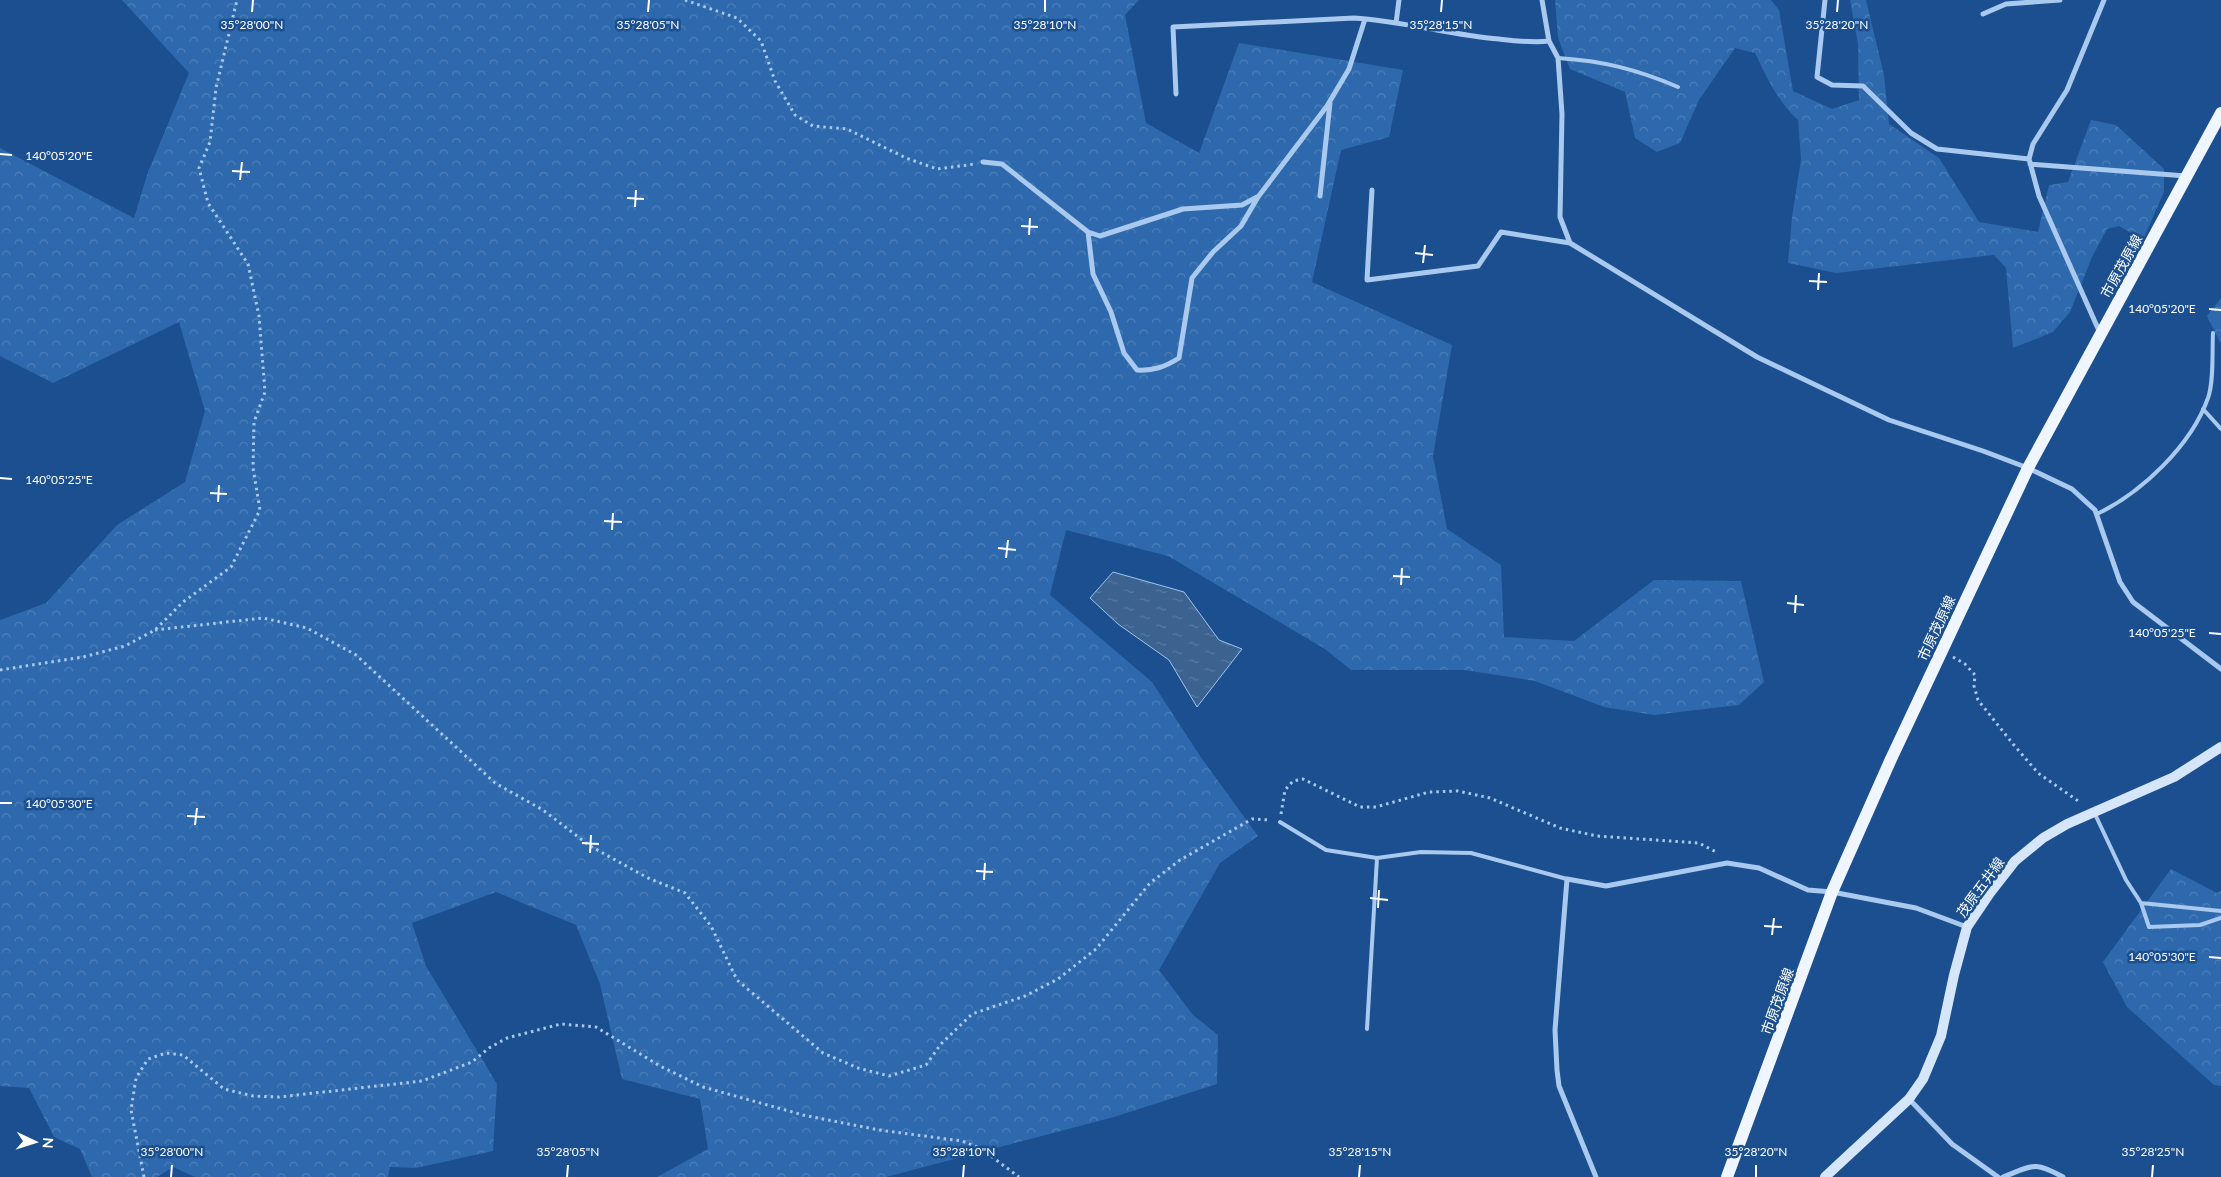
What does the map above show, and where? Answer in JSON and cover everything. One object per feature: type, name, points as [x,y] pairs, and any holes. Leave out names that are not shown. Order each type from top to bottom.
[{"type":"main road","name":"市原茂原線","points":[[1727,1177],[1832,892],[1942,651],[2028,468],[2221,113]]},
{"type":"main road","name":"茂原五井線","points":[[1825,1177],[1909,1100],[1923,1078],[1941,1036],[1954,975],[1967,927],[1990,893],[2016,862],[2043,838],[2094,812],[2174,777],[2221,748]]},
{"type":"street","points":[[1396,23],[1400,0]]},
{"type":"street","points":[[1542,0],[1549,40],[1558,58],[1562,114],[1560,216],[1570,243]]},
{"type":"street","points":[[1825,0],[1817,77],[1832,85],[1864,86],[1911,133],[1937,149],[2029,162],[2187,176]]},
{"type":"street","points":[[1984,14],[2006,4],[2060,0]]},
{"type":"street","points":[[2100,334],[2039,196],[2029,162],[2033,144],[2066,90],[2104,0]]},
{"type":"street","points":[[1088,232],[1093,274],[1111,312],[1124,353],[1137,370],[1150,371],[1167,366],[1179,358],[1192,278],[1213,252],[1241,226],[1258,197],[1330,100],[1349,69],[1365,19]]},
{"type":"street","points":[[1176,94],[1173,27],[1365,19],[1396,23],[1459,36],[1536,42],[1549,40]]},
{"type":"street","points":[[1320,196],[1330,100]]},
{"type":"street","points":[[984,162],[1002,164],[1088,232],[1100,236],[1183,209],[1242,205],[1258,197]]},
{"type":"street","points":[[1372,190],[1367,280],[1478,266],[1501,232],[1570,243],[1757,357],[1889,420],[2028,468],[2072,490],[2095,510],[2120,582],[2133,602],[2221,669]]},
{"type":"street","points":[[1596,1177],[1559,1086],[1557,1070],[1555,1030],[1568,879],[1606,886],[1653,879],[1727,863],[1759,868],[1808,890],[1832,892],[1916,908],[1967,927]]},
{"type":"street","points":[[1909,1100],[1952,1144],[1998,1177]]},
{"type":"street","points":[[2003,1177],[2034,1165],[2044,1167],[2063,1177]]},
{"type":"lane","points":[[1558,58],[1619,65],[1643,72],[1678,87]]},
{"type":"lane","points":[[2096,514],[2117,504],[2177,452],[2209,396],[2213,333]]},
{"type":"lane","points":[[2203,409],[2221,429]]},
{"type":"lane","points":[[2094,812],[2126,880],[2141,903],[2149,927],[2200,926],[2221,918]]},
{"type":"lane","points":[[1280,822],[1326,850],[1377,858],[1421,852],[1471,853],[1568,879]]},
{"type":"lane","points":[[1367,1029],[1377,858]]},
{"type":"lane","points":[[2141,903],[2221,911]]},
{"type":"path","points":[[0,670],[83,657],[125,646],[156,630],[183,602],[231,568],[260,510],[253,468],[254,422],[265,392],[259,316],[248,264],[208,203],[199,168],[210,142],[216,88],[237,0]]},
{"type":"path","points":[[685,0],[736,18],[761,41],[775,81],[795,115],[813,126],[847,129],[906,158],[937,169],[984,162]]},
{"type":"path","points":[[156,630],[263,618],[306,628],[356,655],[495,783],[543,810],[590,846],[648,878],[685,893],[711,926],[737,980],[823,1053],[858,1068],[889,1076],[926,1065],[941,1044],[972,1014],[1025,996],[1058,979],[1096,949],[1150,883],[1180,860],[1252,819],[1280,822],[1285,790],[1292,781],[1303,779],[1360,807],[1376,807],[1429,792],[1458,790],[1490,798],[1560,828],[1597,836],[1699,843],[1717,852],[1727,863]]},
{"type":"path","points":[[1942,651],[1965,664],[1975,675],[1974,686],[1978,700],[2038,773],[2094,812]]},
{"type":"path","points":[[144,1177],[131,1110],[136,1078],[148,1059],[166,1053],[183,1055],[224,1089],[253,1096],[279,1097],[422,1081],[472,1062],[488,1048],[507,1038],[561,1024],[596,1027],[660,1066],[703,1087],[803,1115],[879,1130],[962,1141],[980,1148],[1020,1177]]},
{"type":"green space","points":[[122,0],[1139,0],[1125,15],[1146,123],[1199,153],[1239,43],[1403,70],[1389,137],[1341,150],[1312,282],[1452,345],[1433,456],[1447,529],[1501,565],[1504,637],[1574,641],[1654,580],[1741,581],[1764,682],[1739,705],[1654,715],[1604,707],[1535,681],[1464,670],[1351,670],[1325,649],[1168,556],[1066,530],[1050,595],[1152,682],[1200,756],[1258,836],[1220,863],[1159,970],[1193,1015],[1218,1035],[1217,1084],[1114,1117],[886,1177],[657,1177],[708,1149],[700,1099],[622,1079],[600,984],[576,925],[496,892],[412,923],[426,966],[497,1084],[493,1151],[416,1168],[390,1167],[388,1177],[195,1177],[173,1167],[157,1177],[92,1177],[80,1149],[54,1137],[29,1088],[0,1086],[0,620],[46,603],[117,525],[185,482],[205,411],[179,322],[53,383],[0,356],[0,148],[134,218],[148,172],[189,73]]},
{"type":"green space","points":[[1555,0],[1771,0],[1779,10],[1793,91],[1832,109],[1859,100],[1858,44],[1850,0],[1866,0],[1884,75],[1889,124],[1939,158],[1979,222],[2038,232],[2049,185],[2068,182],[2091,120],[2116,125],[2164,169],[2164,192],[2143,240],[2119,226],[2107,229],[2092,257],[2070,312],[2053,332],[2013,348],[2006,268],[1994,255],[1836,273],[1788,263],[1792,217],[1801,159],[1798,120],[1779,97],[1755,53],[1735,48],[1699,100],[1680,143],[1657,152],[1635,138],[1625,92],[1570,69],[1558,38]]},
{"type":"green space","points":[[2221,298],[2221,344],[2207,316]]},
{"type":"green space","points":[[2171,869],[2217,893],[2221,891],[2221,1086],[2214,1085],[2127,1007],[2103,962]]},
{"type":"water","points":[[1113,572],[1184,592],[1219,640],[1242,649],[1197,707],[1169,660],[1118,624],[1090,598]]}]
